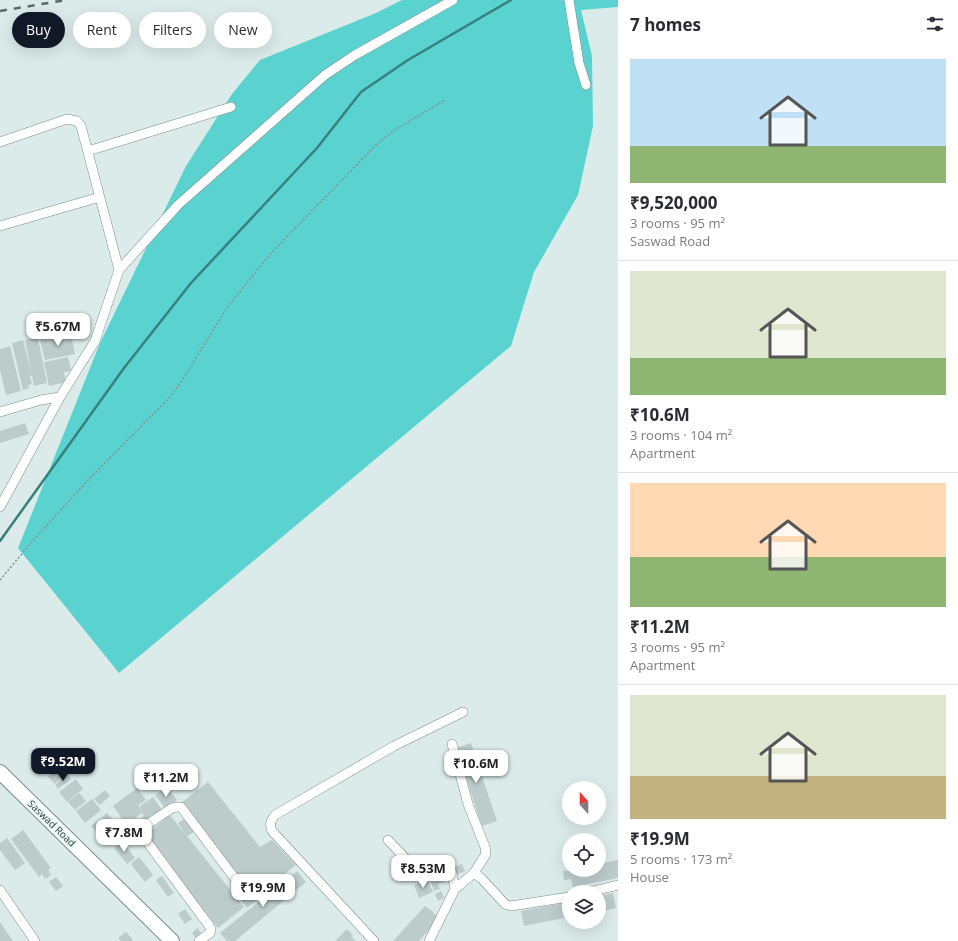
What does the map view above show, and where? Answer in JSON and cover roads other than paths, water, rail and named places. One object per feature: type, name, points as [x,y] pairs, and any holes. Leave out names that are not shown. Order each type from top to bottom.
[{"type":"highway","name":"Saswad Road","points":[[0,772],[172,941]]},
{"type":"street","points":[[0,507],[4,491],[95,340],[119,270],[178,205],[325,75],[355,55],[453,0]]},
{"type":"street","points":[[569,0],[579,63],[586,85]]},
{"type":"street","points":[[88,151],[231,107]]},
{"type":"street","points":[[0,142],[67,120],[77,121],[81,126],[119,270]]},
{"type":"street","points":[[0,226],[100,197]]},
{"type":"street","points":[[0,412],[41,400],[60,397]]},
{"type":"street","points":[[374,941],[272,831],[269,825],[275,815],[394,746],[463,712]]},
{"type":"street","points":[[429,941],[455,889],[474,873],[484,859],[486,851],[468,804],[452,744]]},
{"type":"street","points":[[199,941],[210,934],[210,927],[142,835],[146,826],[172,808],[181,807],[245,892]]},
{"type":"street","points":[[388,840],[419,873],[423,875],[448,866],[452,872],[455,889]]},
{"type":"street","points":[[474,873],[481,878],[506,904],[510,906],[562,898]]},
{"type":"street","points":[[606,888],[618,885]]},
{"type":"street","points":[[0,890],[35,941]]},
{"type":"waterway","points":[[0,541],[124,368],[191,283],[317,148],[361,92],[408,60],[511,0]]},
{"type":"railway","points":[[0,11],[66,0]]}]
